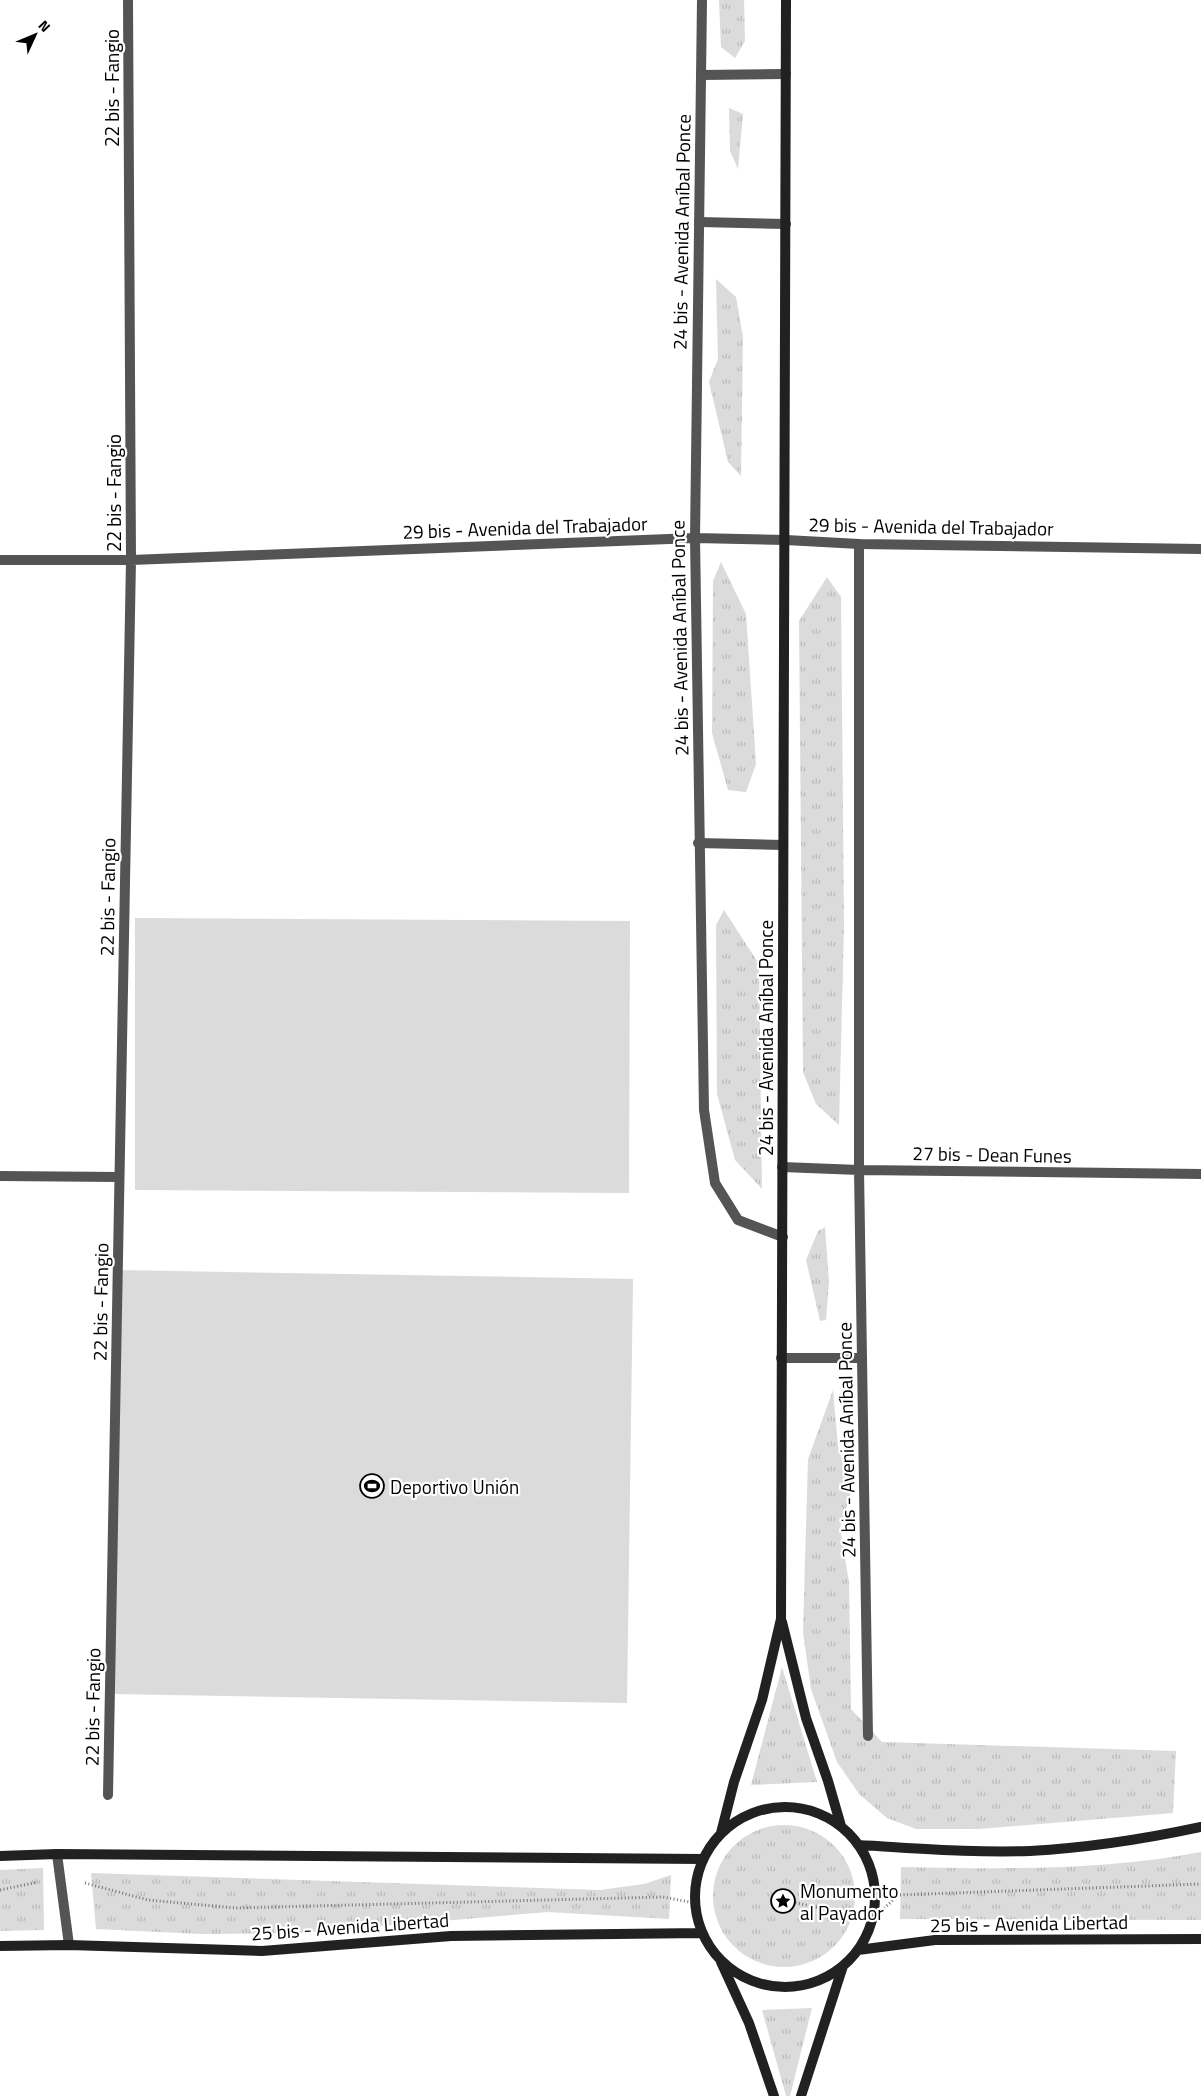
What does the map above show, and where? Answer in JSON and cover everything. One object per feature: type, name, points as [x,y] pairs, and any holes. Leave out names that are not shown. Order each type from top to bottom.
[{"type":"main road","name":"24 bis - Avenida Aníbal Ponce","points":[[721,1834],[734,1782],[762,1700],[781,1619],[783,845],[786,540],[786,0]]},
{"type":"main road","name":"24 bis - Avenida Aníbal Ponce","points":[[781,1619],[806,1718],[828,1781],[841,1826]]},
{"type":"main road","points":[[719,1959],[741,1975],[766,1986],[793,1987],[820,1980],[843,1966],[858,1950],[868,1932],[872,1919],[874,1890],[869,1866],[858,1845],[841,1826],[818,1813],[792,1808],[766,1809],[742,1818],[721,1834],[703,1859],[696,1880],[695,1902],[702,1933],[719,1959],[749,2023],[774,2096]]},
{"type":"main road","points":[[858,1845],[958,1850],[1031,1850],[1145,1839],[1201,1827]]},
{"type":"main road","points":[[0,1856],[57,1854],[703,1859]]},
{"type":"main road","name":"25 bis - Avenida Libertad","points":[[0,1946],[69,1945],[262,1951],[451,1936],[702,1933]]},
{"type":"main road","name":"25 bis - Avenida Libertad","points":[[858,1950],[935,1940],[1201,1939]]},
{"type":"main road","points":[[801,2096],[843,1966]]},
{"type":"street","name":"22 bis - Fangio","points":[[108,1795],[131,560],[128,0]]},
{"type":"street","name":"24 bis - Avenida Aníbal Ponce","points":[[702,0],[695,538],[698,843],[704,1110],[715,1183],[738,1220],[783,1236]]},
{"type":"street","points":[[701,75],[786,74]]},
{"type":"street","points":[[699,222],[786,224]]},
{"type":"street","name":"29 bis - Avenida del Trabajador","points":[[0,560],[131,560],[695,538],[859,544],[1201,549]]},
{"type":"street","name":"24 bis - Avenida Aníbal Ponce","points":[[859,544],[859,1170],[868,1736]]},
{"type":"street","points":[[698,843],[783,845]]},
{"type":"street","name":"27 bis - Dean Funes","points":[[782,1167],[859,1170],[1201,1174]]},
{"type":"street","points":[[0,1176],[119,1177]]},
{"type":"street","points":[[781,1358],[862,1358]]},
{"type":"street","points":[[57,1854],[69,1945]]},
{"type":"path","points":[[0,1890],[26,1886],[59,1876],[148,1900],[236,1908],[663,1897],[695,1902]]},
{"type":"path","points":[[792,1902],[872,1919],[899,1895],[1201,1884]]},
{"type":"green space","points":[[719,0],[744,0],[745,41],[735,58],[721,47]]},
{"type":"green space","points":[[729,108],[743,114],[738,169],[730,151]]},
{"type":"green space","points":[[716,279],[736,297],[743,337],[741,476],[728,462],[709,382],[718,359]]},
{"type":"green space","points":[[721,562],[746,614],[756,764],[746,792],[728,790],[712,733],[713,581]]},
{"type":"green space","points":[[827,577],[841,597],[844,925],[839,1125],[816,1104],[803,1072],[799,621]]},
{"type":"green space","points":[[724,910],[759,964],[762,1189],[735,1160],[717,1094],[716,925]]},
{"type":"green space","points":[[135,918],[630,921],[629,1193],[135,1190]]},
{"type":"green space","points":[[825,1227],[829,1282],[826,1320],[820,1321],[806,1260],[818,1231]]},
{"type":"green space","name":"Deportivo Unión","points":[[116,1270],[633,1279],[627,1703],[111,1694]]},
{"type":"green space","points":[[833,1390],[838,1446],[851,1492],[840,1528],[849,1582],[851,1709],[882,1742],[1176,1751],[1173,1813],[979,1829],[916,1829],[887,1818],[859,1794],[837,1762],[811,1689],[803,1632],[808,1459]]},
{"type":"green space","points":[[782,1667],[817,1782],[751,1785]]},
{"type":"green space","points":[[784,1825],[798,1826],[811,1830],[824,1837],[834,1846],[843,1856],[850,1869],[854,1882],[854,1910],[850,1923],[843,1936],[834,1946],[824,1955],[811,1962],[798,1966],[784,1967],[770,1966],[757,1962],[744,1955],[734,1946],[725,1936],[718,1923],[714,1910],[713,1896],[714,1882],[718,1869],[725,1856],[734,1846],[744,1837],[757,1830],[770,1826]]},
{"type":"green space","points":[[1201,1852],[1201,1920],[900,1919],[901,1867],[1014,1868],[1089,1866],[1127,1863]]},
{"type":"green space","points":[[43,1868],[44,1930],[0,1931],[0,1870]]},
{"type":"green space","points":[[91,1873],[600,1890],[644,1884],[671,1875],[669,1919],[548,1912],[299,1933],[201,1934],[96,1929]]},
{"type":"green space","points":[[812,2008],[790,2096],[786,2096],[762,2010]]},
{"type":"place","name":"Deportivo Unión","points":[[372,1486]]},
{"type":"place","name":"Monumento al Payador","points":[[783,1901]]}]
